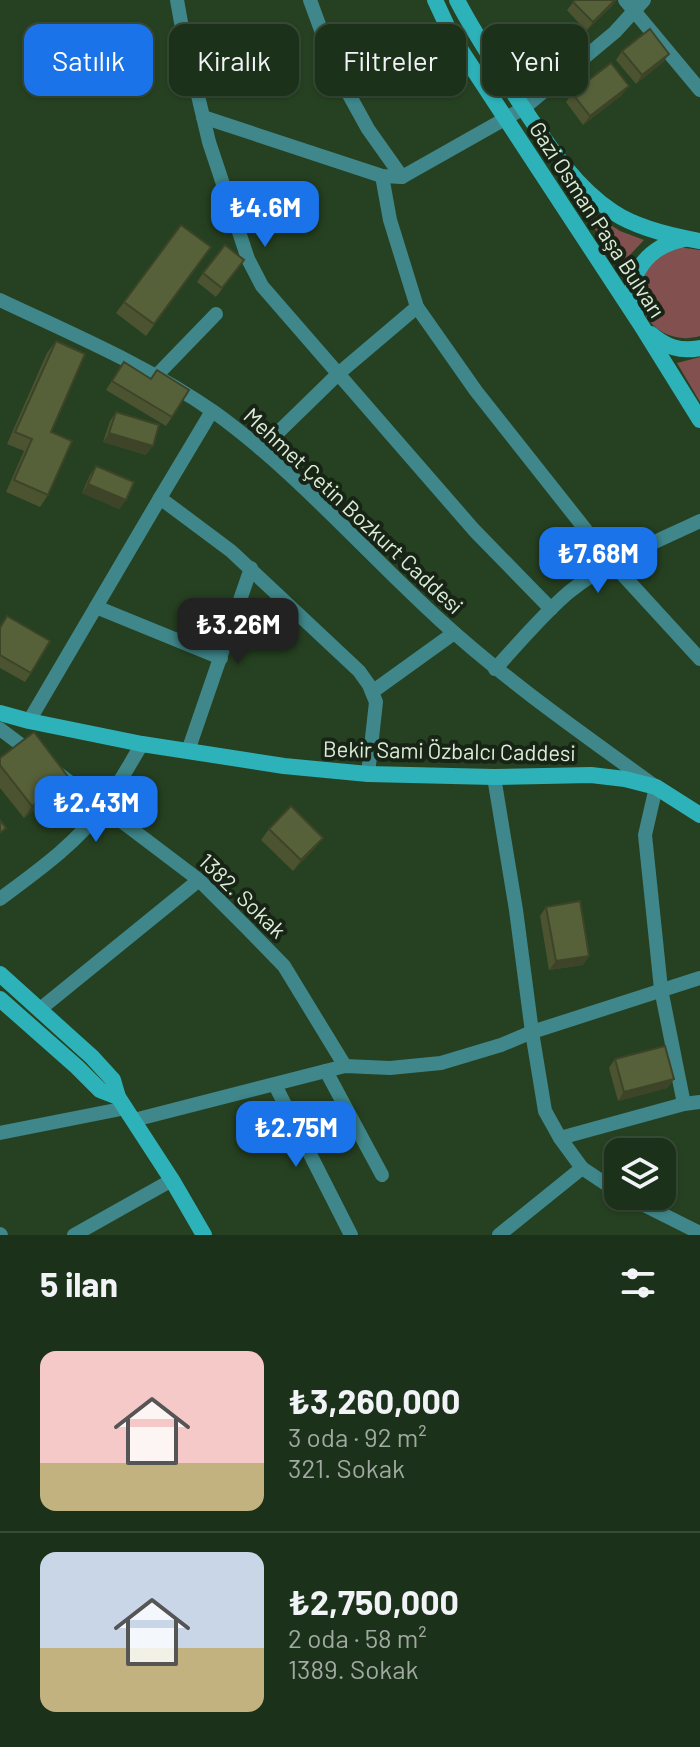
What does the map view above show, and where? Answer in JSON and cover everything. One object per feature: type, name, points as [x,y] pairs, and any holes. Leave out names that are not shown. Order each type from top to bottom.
[{"type":"street","points":[[177,0],[209,142],[248,259],[262,286],[474,530],[551,609]]},
{"type":"street","points":[[310,0],[336,71],[368,129],[402,177]]},
{"type":"street","name":"Gazi Osman Paşa Bulvarı","points":[[435,0],[448,28],[700,420]]},
{"type":"street","name":"Gazi Osman Paşa Bulvarı","points":[[457,0],[548,146],[575,178],[593,196],[632,222],[697,240]]},
{"type":"street","points":[[203,117],[382,176],[402,177],[524,108],[615,32],[634,4],[700,90]]},
{"type":"street","points":[[382,176],[390,220],[417,307],[476,391],[612,563],[700,659]]},
{"type":"street","points":[[697,240],[683,239],[666,244],[652,253],[641,265],[634,281],[632,297],[641,325],[663,344],[688,350],[700,348]]},
{"type":"street","name":"Mehmet Çetin Bozkurt Caddesi","points":[[0,300],[156,376],[212,411],[261,449],[495,669],[656,787]]},
{"type":"street","points":[[261,449],[338,374],[417,307]]},
{"type":"street","points":[[156,376],[216,314]]},
{"type":"street","points":[[29,721],[212,411]]},
{"type":"street","points":[[160,498],[251,568],[359,671],[376,702],[368,774]]},
{"type":"street","points":[[495,669],[567,594],[612,563],[700,521]]},
{"type":"street","points":[[188,751],[251,568]]},
{"type":"street","points":[[96,607],[221,658]]},
{"type":"street","points":[[372,692],[454,633]]},
{"type":"street","name":"Bekir Sami Özbalcı Caddesi","points":[[0,713],[142,744],[284,766],[368,774],[494,777],[591,775],[625,779],[656,787],[700,815]]},
{"type":"street","name":"1382. Sokak","points":[[0,729],[199,880],[284,966],[345,1066]]},
{"type":"street","points":[[0,899],[57,856],[84,830],[103,807],[142,744]]},
{"type":"street","points":[[494,777],[545,1111],[582,1168],[604,1183]]},
{"type":"street","points":[[656,787],[645,835],[661,989],[684,1104]]},
{"type":"street","points":[[39,1010],[199,880]]},
{"type":"street","points":[[0,974],[92,1057],[113,1080],[126,1108],[204,1235]]},
{"type":"street","points":[[0,1133],[126,1108],[275,1085],[345,1066],[390,1068],[441,1063],[700,978]]},
{"type":"street","points":[[0,999],[100,1090],[126,1108]]},
{"type":"street","points":[[326,1071],[382,1175]]},
{"type":"street","points":[[275,1085],[351,1235]]},
{"type":"street","points":[[560,1138],[700,1102]]},
{"type":"street","points":[[499,1235],[582,1168]]},
{"type":"street","points":[[74,1235],[172,1180]]},
{"type":"street","points":[[649,1210],[682,1230],[700,1233]]},
{"type":"shaded area","points":[[582,206],[620,231],[644,240],[628,257],[621,275]]},
{"type":"shaded area","points":[[678,247],[700,250],[700,336],[683,338],[667,334],[645,315],[640,301],[639,286],[644,272],[655,258]]},
{"type":"shaded area","points":[[700,357],[700,402],[677,363]]},
{"type":"building","points":[[615,0],[593,22],[573,2]]},
{"type":"building","points":[[650,29],[669,54],[642,75],[622,51]]},
{"type":"building","points":[[611,63],[629,86],[590,116],[574,96],[588,96],[588,81]]},
{"type":"building","points":[[181,225],[211,247],[154,324],[124,302]]},
{"type":"building","points":[[225,245],[244,260],[222,288],[203,273]]},
{"type":"building","points":[[56,341],[85,354],[51,432],[72,441],[48,495],[14,480],[32,439],[15,432]]},
{"type":"building","points":[[124,362],[151,379],[157,370],[189,390],[172,417],[112,381]]},
{"type":"building","points":[[116,412],[159,425],[153,446],[109,433]]},
{"type":"building","points":[[96,466],[134,482],[126,500],[88,484]]},
{"type":"building","points":[[7,616],[50,641],[31,673],[0,655],[0,628]]},
{"type":"building","points":[[34,732],[69,778],[32,806],[0,765],[0,758]]},
{"type":"building","points":[[291,806],[323,838],[301,860],[269,829]]},
{"type":"building","points":[[580,901],[589,956],[556,961],[546,907]]},
{"type":"building","points":[[665,1046],[674,1079],[624,1092],[615,1059]]}]
